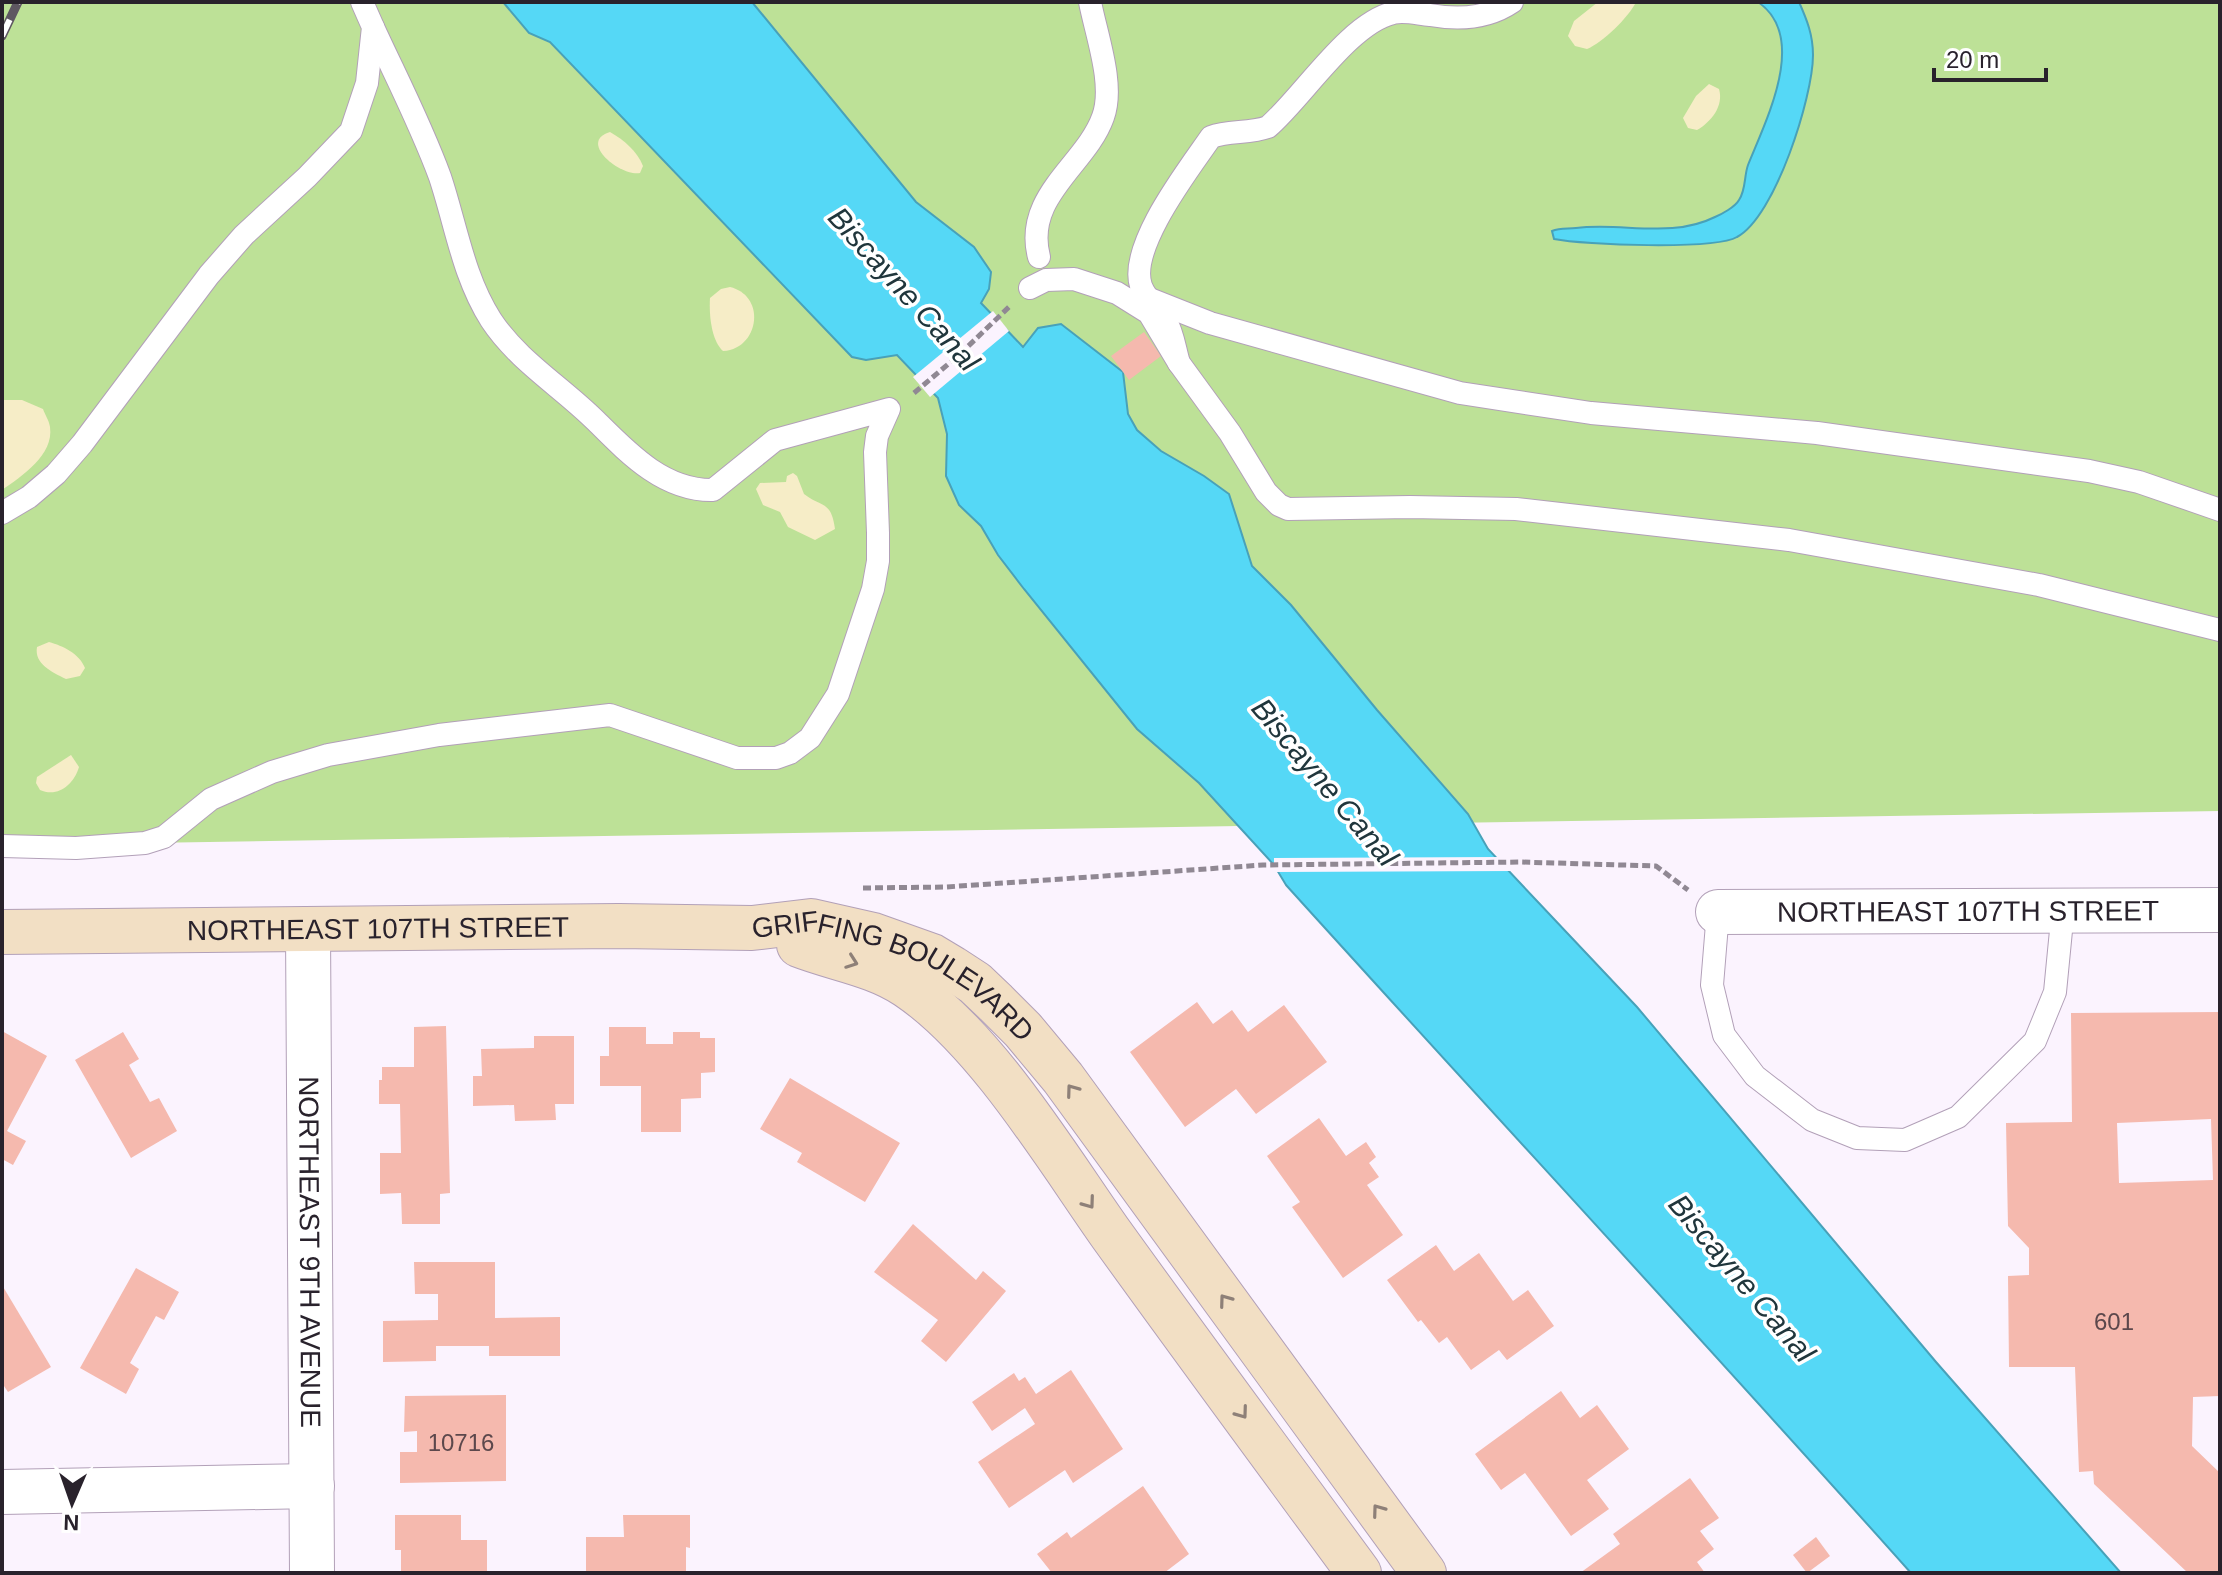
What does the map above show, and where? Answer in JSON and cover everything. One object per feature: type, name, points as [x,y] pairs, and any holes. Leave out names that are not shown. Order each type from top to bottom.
[{"type":"street","name":"NORTHEAST 107TH STREET","points":[[1718,912],[2220,910]]},
{"type":"street","name":"GRIFFING BOULEVARD","points":[[752,928],[811,921],[873,935],[932,956],[975,983],[996,1003],[1063,1078],[1424,1573]]},
{"type":"street","name":"NORTHEAST 107TH STREET","points":[[2,932],[619,926],[752,928]]},
{"type":"street","name":"GRIFFING BOULEVARD","points":[[752,928],[881,973],[907,986],[960,1034],[999,1077],[1359,1573]]},
{"type":"street","name":"NORTHEAST 9TH AVENUE","points":[[308,930],[312,1573]]},
{"type":"street","points":[[2,1492],[312,1486]]},
{"type":"lane","points":[[2,846],[76,848],[145,843],[164,837],[211,799],[272,772],[328,755],[439,735],[610,715],[727,756],[776,758],[798,748],[810,738],[838,694],[860,635],[876,576],[875,452],[877,436],[889,409],[775,440],[713,490],[687,488],[656,474],[549,381],[509,343],[491,320],[461,251],[441,180],[423,132],[362,2]]},
{"type":"lane","points":[[1074,279],[1038,284],[1037,236],[1047,200],[1098,127],[1108,97],[1090,2]]},
{"type":"lane","points":[[1179,363],[1167,323],[1140,285],[1139,269],[1147,236],[1211,137],[1222,133],[1251,133],[1268,127],[1339,52],[1381,17],[1396,12],[1454,19],[1481,16],[1512,2]]},
{"type":"lane","points":[[2,513],[29,497],[56,474],[209,275],[244,235],[351,131],[367,83],[373,27]]},
{"type":"lane","points":[[1039,257],[1074,279],[1117,293],[1149,313],[1266,492],[1288,509],[1516,509],[1789,540],[2039,585],[2220,630]]},
{"type":"lane","points":[[1147,298],[1210,323],[1460,393],[1591,413],[1817,433],[2089,471],[2139,482],[2220,510]]},
{"type":"lane","points":[[1718,912],[1712,985],[1724,1035],[1755,1076],[1812,1120],[1857,1138],[1905,1140],[1958,1117],[2035,1041],[2055,992],[2063,910]]},
{"type":"path","points":[[919,389],[999,315]]},
{"type":"path","points":[[1263,865],[1521,862],[1656,866],[1718,912]]},
{"type":"green space","points":[[2,2],[2220,2],[2220,811],[2,847]]},
{"type":"sand","points":[[1598,2],[1636,2],[1621,22],[1600,41],[1587,49],[1575,46],[1568,36],[1574,21]]},
{"type":"sand","points":[[1709,84],[1719,89],[1718,107],[1702,127],[1697,130],[1688,128],[1683,118],[1696,96]]},
{"type":"sand","points":[[610,132],[637,155],[643,166],[640,173],[623,170],[600,150],[598,143],[601,137]]},
{"type":"sand","points":[[730,287],[742,292],[750,301],[754,322],[744,341],[735,348],[723,351],[713,334],[710,298],[721,289]]},
{"type":"sand","points":[[2,400],[22,400],[43,409],[49,422],[50,437],[35,464],[2,490]]},
{"type":"sand","points":[[793,473],[804,494],[831,513],[835,529],[815,540],[788,527],[780,512],[763,505],[756,489],[760,483],[786,482],[787,476]]},
{"type":"sand","points":[[49,642],[79,658],[85,668],[80,676],[66,679],[41,663],[37,647]]},
{"type":"sand","points":[[71,755],[79,767],[69,784],[59,791],[40,790],[37,777]]},
{"type":"water","name":"Biscayne Canal","points":[[503,2],[752,2],[916,202],[974,247],[991,272],[989,289],[981,303],[1023,347],[1038,328],[1061,324],[1123,372],[1128,414],[1137,430],[1161,451],[1229,494],[1252,566],[1291,605],[1468,814],[1488,849],[1637,1007],[1936,1362],[2121,1573],[1911,1573],[1286,885],[1274,865],[1199,783],[1137,729],[1024,589],[981,526],[959,505],[946,476],[947,434],[938,398],[897,355],[866,360],[852,357],[550,42],[529,33]]},
{"type":"water","points":[[1758,2],[1799,2],[1809,28],[1813,55],[1806,98],[1789,154],[1778,182],[1751,225],[1737,237],[1703,244],[1619,244],[1554,239],[1552,231],[1561,229],[1664,229],[1698,224],[1737,203],[1743,192],[1748,165],[1773,103],[1782,57],[1780,36],[1773,17]]},
{"type":"pier","points":[[993,311],[1009,331],[930,397],[913,377]]},
{"type":"pier","points":[[1501,857],[1514,871],[1274,872],[1274,858]]},
{"type":"building","points":[[1144,332],[1161,356],[1129,380],[1111,356]]},
{"type":"building","points":[[1197,1002],[1213,1024],[1232,1010],[1248,1032],[1284,1005],[1327,1062],[1256,1114],[1236,1089],[1185,1127],[1130,1052]]},
{"type":"building","points":[[2220,1012],[2220,1396],[2193,1397],[2192,1446],[2220,1473],[2220,1573],[2188,1573],[2094,1484],[2093,1471],[2079,1472],[2075,1367],[2009,1367],[2008,1276],[2029,1275],[2029,1248],[2008,1226],[2006,1123],[2072,1122],[2071,1013]],"holes":[[[2211,1119],[2213,1180],[2119,1183],[2117,1123]]]},
{"type":"building","points":[[446,1026],[450,1193],[440,1194],[440,1224],[402,1224],[401,1193],[380,1194],[380,1153],[401,1153],[400,1104],[379,1104],[379,1080],[382,1080],[382,1067],[414,1067],[414,1027]]},
{"type":"building","points":[[609,1027],[646,1027],[646,1044],[673,1044],[673,1032],[700,1032],[700,1038],[715,1038],[715,1072],[701,1073],[701,1098],[681,1099],[681,1132],[641,1132],[641,1086],[600,1086],[600,1056],[609,1056]]},
{"type":"building","points":[[2,1031],[47,1056],[7,1131],[26,1141],[13,1165],[2,1159]]},
{"type":"building","points":[[123,1032],[139,1059],[129,1065],[150,1102],[159,1098],[177,1131],[131,1158],[75,1060]]},
{"type":"building","points":[[534,1036],[574,1036],[574,1104],[555,1104],[556,1120],[515,1121],[514,1105],[473,1106],[473,1076],[482,1076],[481,1049],[534,1048]]},
{"type":"building","points":[[790,1078],[900,1143],[865,1202],[797,1162],[802,1153],[760,1129]]},
{"type":"building","points":[[1319,1118],[1346,1156],[1366,1142],[1376,1157],[1369,1163],[1379,1177],[1367,1185],[1403,1235],[1343,1278],[1292,1207],[1300,1202],[1267,1156]]},
{"type":"building","points":[[913,1224],[976,1280],[983,1271],[1006,1291],[946,1362],[921,1341],[938,1320],[874,1272]]},
{"type":"building","points":[[1436,1245],[1454,1271],[1479,1253],[1513,1301],[1528,1290],[1554,1326],[1507,1360],[1499,1350],[1471,1370],[1447,1337],[1439,1343],[1421,1320],[1418,1322],[1387,1280]]},
{"type":"building","points":[[414,1262],[495,1262],[495,1318],[560,1317],[560,1356],[489,1356],[489,1346],[436,1346],[436,1361],[383,1362],[383,1321],[438,1320],[438,1294],[415,1294]]},
{"type":"building","points":[[136,1268],[179,1292],[164,1320],[156,1316],[130,1363],[139,1369],[126,1394],[80,1368]]},
{"type":"building","points":[[2,1285],[51,1367],[8,1392],[2,1383]]},
{"type":"building","points":[[1071,1370],[1123,1449],[1073,1483],[1065,1470],[1009,1508],[978,1462],[1035,1424],[1025,1408],[992,1431],[972,1402],[1014,1373],[1019,1381],[1025,1377],[1036,1394]]},
{"type":"building","points":[[1561,1391],[1580,1418],[1597,1405],[1629,1449],[1587,1480],[1609,1509],[1571,1536],[1525,1473],[1501,1490],[1475,1454]]},
{"type":"building","points":[[506,1395],[506,1481],[400,1483],[400,1452],[417,1452],[417,1431],[404,1432],[405,1396]]},
{"type":"building","points":[[1690,1478],[1719,1518],[1700,1531],[1714,1549],[1697,1562],[1705,1573],[1580,1573],[1620,1544],[1613,1534]]},
{"type":"building","points":[[1143,1486],[1189,1554],[1164,1573],[1052,1573],[1037,1554],[1067,1532],[1071,1538]]},
{"type":"building","points":[[395,1515],[461,1515],[461,1540],[487,1540],[487,1573],[401,1573],[401,1550],[395,1550]]},
{"type":"building","points":[[623,1515],[690,1515],[686,1573],[586,1573],[586,1537],[624,1537]]},
{"type":"building","points":[[1816,1537],[1830,1556],[1807,1573],[1793,1555]]},
{"type":"railway","points":[[2,36],[18,2]]}]
